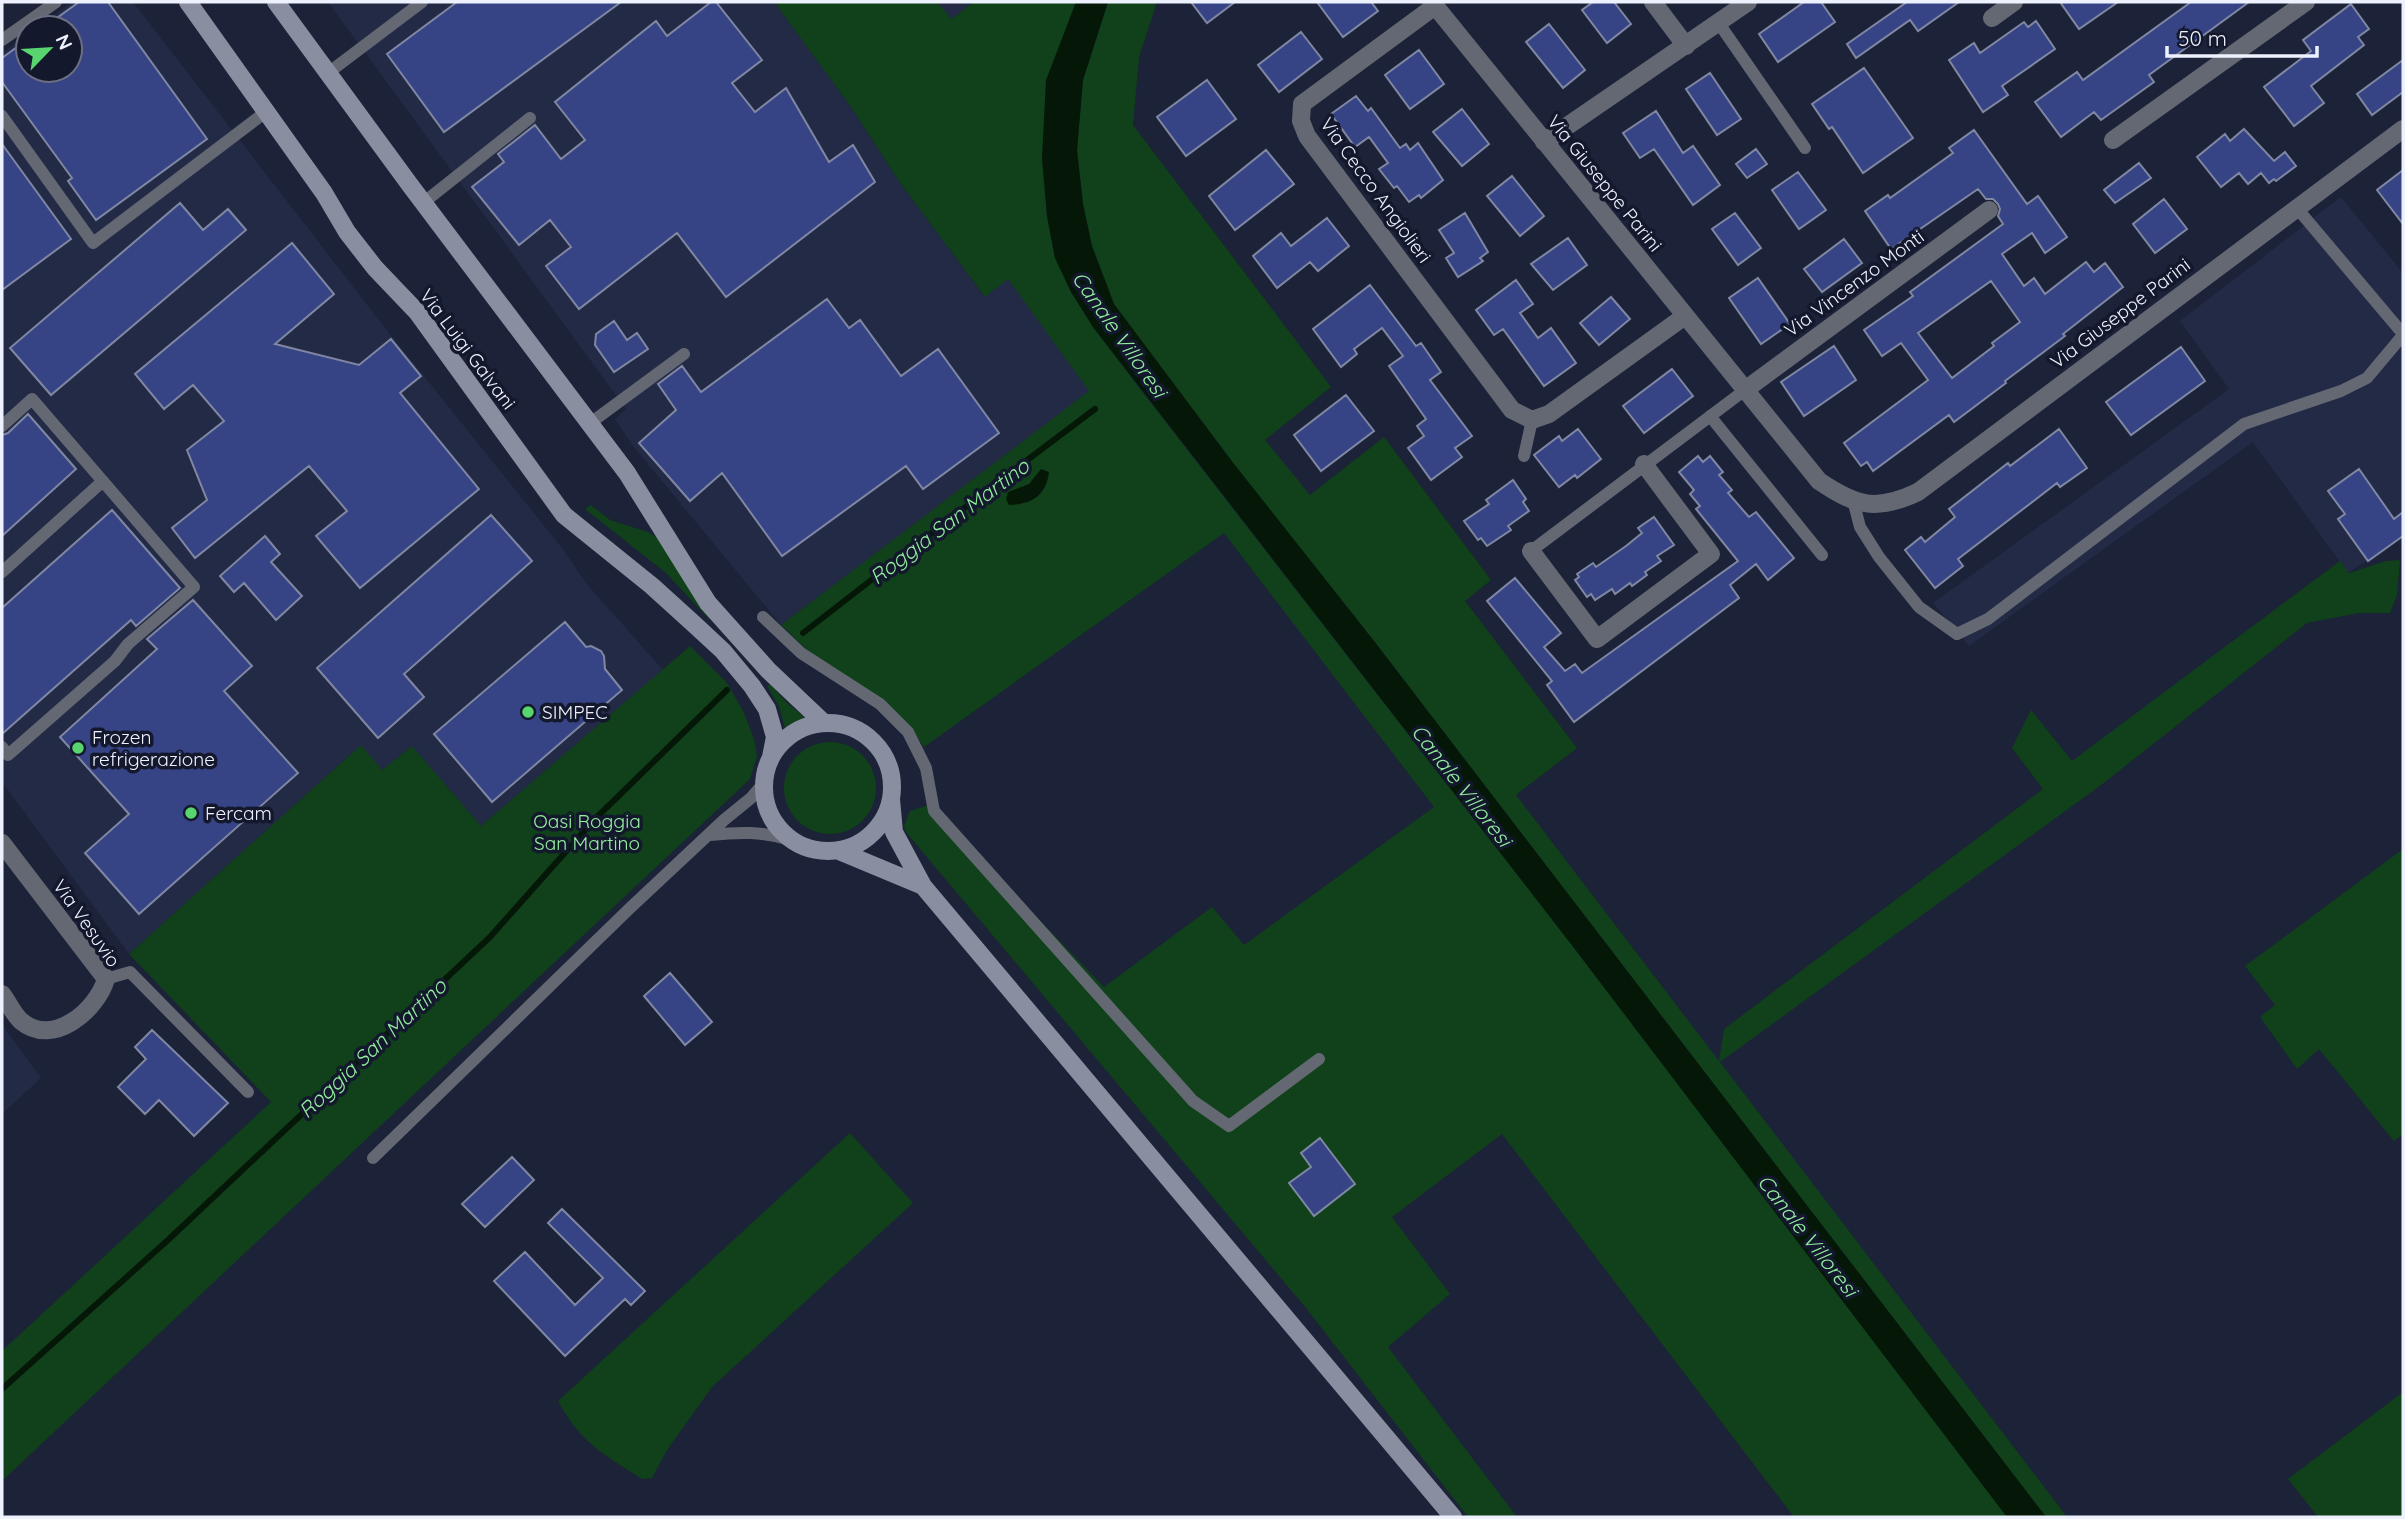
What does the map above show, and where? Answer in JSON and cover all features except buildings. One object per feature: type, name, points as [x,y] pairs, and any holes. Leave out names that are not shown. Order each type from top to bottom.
[{"type":"main road","name":"Via Luigi Galvani","points":[[188,2],[324,193],[347,232],[375,268],[417,312],[564,515],[652,586],[695,625],[723,651],[752,686],[766,709],[775,737],[771,757]]},
{"type":"main road","points":[[276,2],[423,203],[627,473],[708,603],[768,670],[824,723]]},
{"type":"main road","points":[[891,799],[882,823],[863,842],[839,851],[814,851],[791,840],[775,825],[766,805],[764,783],[771,757],[777,748],[793,733],[803,728],[824,723],[847,726],[876,744],[888,764],[894,832],[923,886],[1453,1517]]},
{"type":"main road","points":[[839,851],[923,886]]},
{"type":"street","points":[[1653,2],[1686,46]]},
{"type":"street","points":[[1544,142],[1748,2]]},
{"type":"street","points":[[1992,18],[2014,2]]},
{"type":"street","points":[[2113,140],[2306,2]]},
{"type":"street","name":"Via Giuseppe Parini","points":[[1433,4],[1819,481],[1843,497],[1877,505],[1901,500],[1918,492],[2403,128]]},
{"type":"street","name":"Via Cecco Angiolieri","points":[[1433,4],[1302,104],[1301,121],[1307,136],[1512,410],[1532,420]]},
{"type":"street","name":"Via Vincenzo Monti","points":[[1745,390],[1989,210]]},
{"type":"street","points":[[1532,420],[1549,414],[1685,316]]},
{"type":"street","points":[[1531,551],[1597,639],[1711,554],[1644,464]]},
{"type":"street","name":"Via Vesuvio","points":[[2,843],[106,979],[102,992],[85,1013],[62,1027],[41,1031],[21,1021],[2,994]]},
{"type":"lane","points":[[2,40],[56,2]]},
{"type":"lane","points":[[328,73],[422,2]]},
{"type":"lane","points":[[1718,22],[1805,148]]},
{"type":"lane","points":[[2,116],[93,243],[267,111]]},
{"type":"lane","points":[[423,203],[530,118]]},
{"type":"lane","points":[[1853,500],[1860,527],[1880,557],[1919,607],[1957,634],[1988,619],[2244,424],[2342,391],[2367,378],[2403,335],[2296,207]]},
{"type":"lane","points":[[589,424],[684,354]]},
{"type":"lane","points":[[1531,551],[1745,390]]},
{"type":"lane","points":[[2,426],[32,399],[194,587],[8,755],[2,747]]},
{"type":"lane","points":[[1710,416],[1822,555]]},
{"type":"lane","points":[[1524,456],[1532,420]]},
{"type":"lane","points":[[2,572],[103,481]]},
{"type":"lane","points":[[763,617],[801,653],[880,704],[908,732],[926,768],[934,811],[1193,1101],[1229,1126],[1319,1059]]},
{"type":"lane","points":[[373,1158],[629,909],[764,783]]},
{"type":"lane","points":[[710,835],[739,831],[771,834],[791,840]]},
{"type":"lane","points":[[106,979],[130,972],[248,1092]]},
{"type":"shaded area","points":[[72,2],[133,2],[382,324],[562,548],[586,583],[663,670],[481,826],[412,746],[382,770],[360,746],[129,954],[2,782],[2,53],[14,44],[14,84],[84,84],[84,14],[55,14]]},
{"type":"shaded area","points":[[328,2],[774,2],[851,107],[898,180],[984,296],[1008,278],[1090,391],[781,625],[633,446],[615,419],[626,409]]},
{"type":"shaded area","points":[[937,2],[973,2],[952,19]]},
{"type":"shaded area","points":[[2341,197],[2403,273],[2403,536],[2348,573],[2253,442],[1969,646],[1933,603],[2229,389],[2180,321]]},
{"type":"shaded area","points":[[2,1025],[41,1078],[2,1114]]},
{"type":"green space","points":[[774,2],[937,2],[952,19],[973,2],[1076,2],[1064,34],[1042,158],[1047,216],[1055,258],[1071,292],[1093,327],[1133,380],[1571,944],[2007,1517],[1794,1517],[1502,1134],[1392,1217],[1450,1294],[1388,1347],[1517,1517],[1468,1517],[1306,1308],[905,831],[904,826],[910,811],[929,805],[1104,987],[1212,907],[1244,945],[1434,807],[1224,533],[924,747],[913,731],[806,649],[781,625],[1089,391],[1008,279],[985,297],[898,180],[851,107]]},
{"type":"green space","points":[[1108,2],[1157,2],[1139,57],[1133,125],[1331,387],[1265,440],[1310,495],[1384,437],[1491,580],[1465,601],[1577,748],[1516,795],[1719,1061],[1724,1029],[2043,789],[2012,748],[2031,710],[2072,761],[2340,561],[2349,573],[2386,561],[2400,560],[2397,595],[2390,613],[2359,613],[2307,623],[2101,785],[1720,1062],[2067,1517],[2046,1517],[1374,641],[1234,464],[1114,304],[1092,246],[1083,204],[1077,150],[1083,80]]},
{"type":"green space","points":[[591,505],[610,520],[648,532],[658,538],[712,617],[709,619],[666,573],[585,509]]},
{"type":"green space","name":"Oasi Roggia San Martino","points":[[690,646],[727,683],[744,713],[757,756],[750,779],[2,1481],[2,1351],[271,1102],[129,954],[361,745],[382,770],[412,746],[481,826]]},
{"type":"green space","points":[[770,684],[804,717],[785,728],[779,706],[767,686]]},
{"type":"green space","points":[[830,742],[848,745],[863,755],[873,770],[876,788],[873,806],[863,821],[848,831],[830,834],[812,831],[797,821],[787,806],[784,788],[787,770],[797,755],[812,745]]},
{"type":"green space","points":[[2403,849],[2403,1134],[2394,1141],[2319,1049],[2297,1069],[2260,1017],[2275,1005],[2245,966]]},
{"type":"green space","points":[[850,1133],[913,1203],[712,1387],[667,1450],[652,1478],[642,1479],[584,1438],[558,1401]]},
{"type":"green space","points":[[2403,1392],[2403,1517],[2318,1517],[2288,1479]]},
{"type":"water","name":"Canale Villoresi","points":[[1076,2],[1108,2],[1083,80],[1077,150],[1083,204],[1092,246],[1114,304],[1234,464],[1374,641],[2046,1517],[2007,1517],[1571,944],[1093,327],[1071,292],[1055,258],[1047,216],[1042,158],[1046,80]]},
{"type":"water","points":[[1041,469],[1049,472],[1041,493],[1025,503],[1009,505],[1006,499],[1008,492],[1029,484]]},
{"type":"waterway","name":"Roggia San Martino","points":[[803,633],[1095,409]]},
{"type":"waterway","name":"Roggia San Martino","points":[[2,1389],[168,1240],[490,937],[595,819],[727,690]]},
{"type":"place","name":"SIMPEC","points":[[528,712]]},
{"type":"place","name":"Frozen refrigerazione","points":[[78,748]]},
{"type":"place","name":"Fercam","points":[[191,813]]}]
